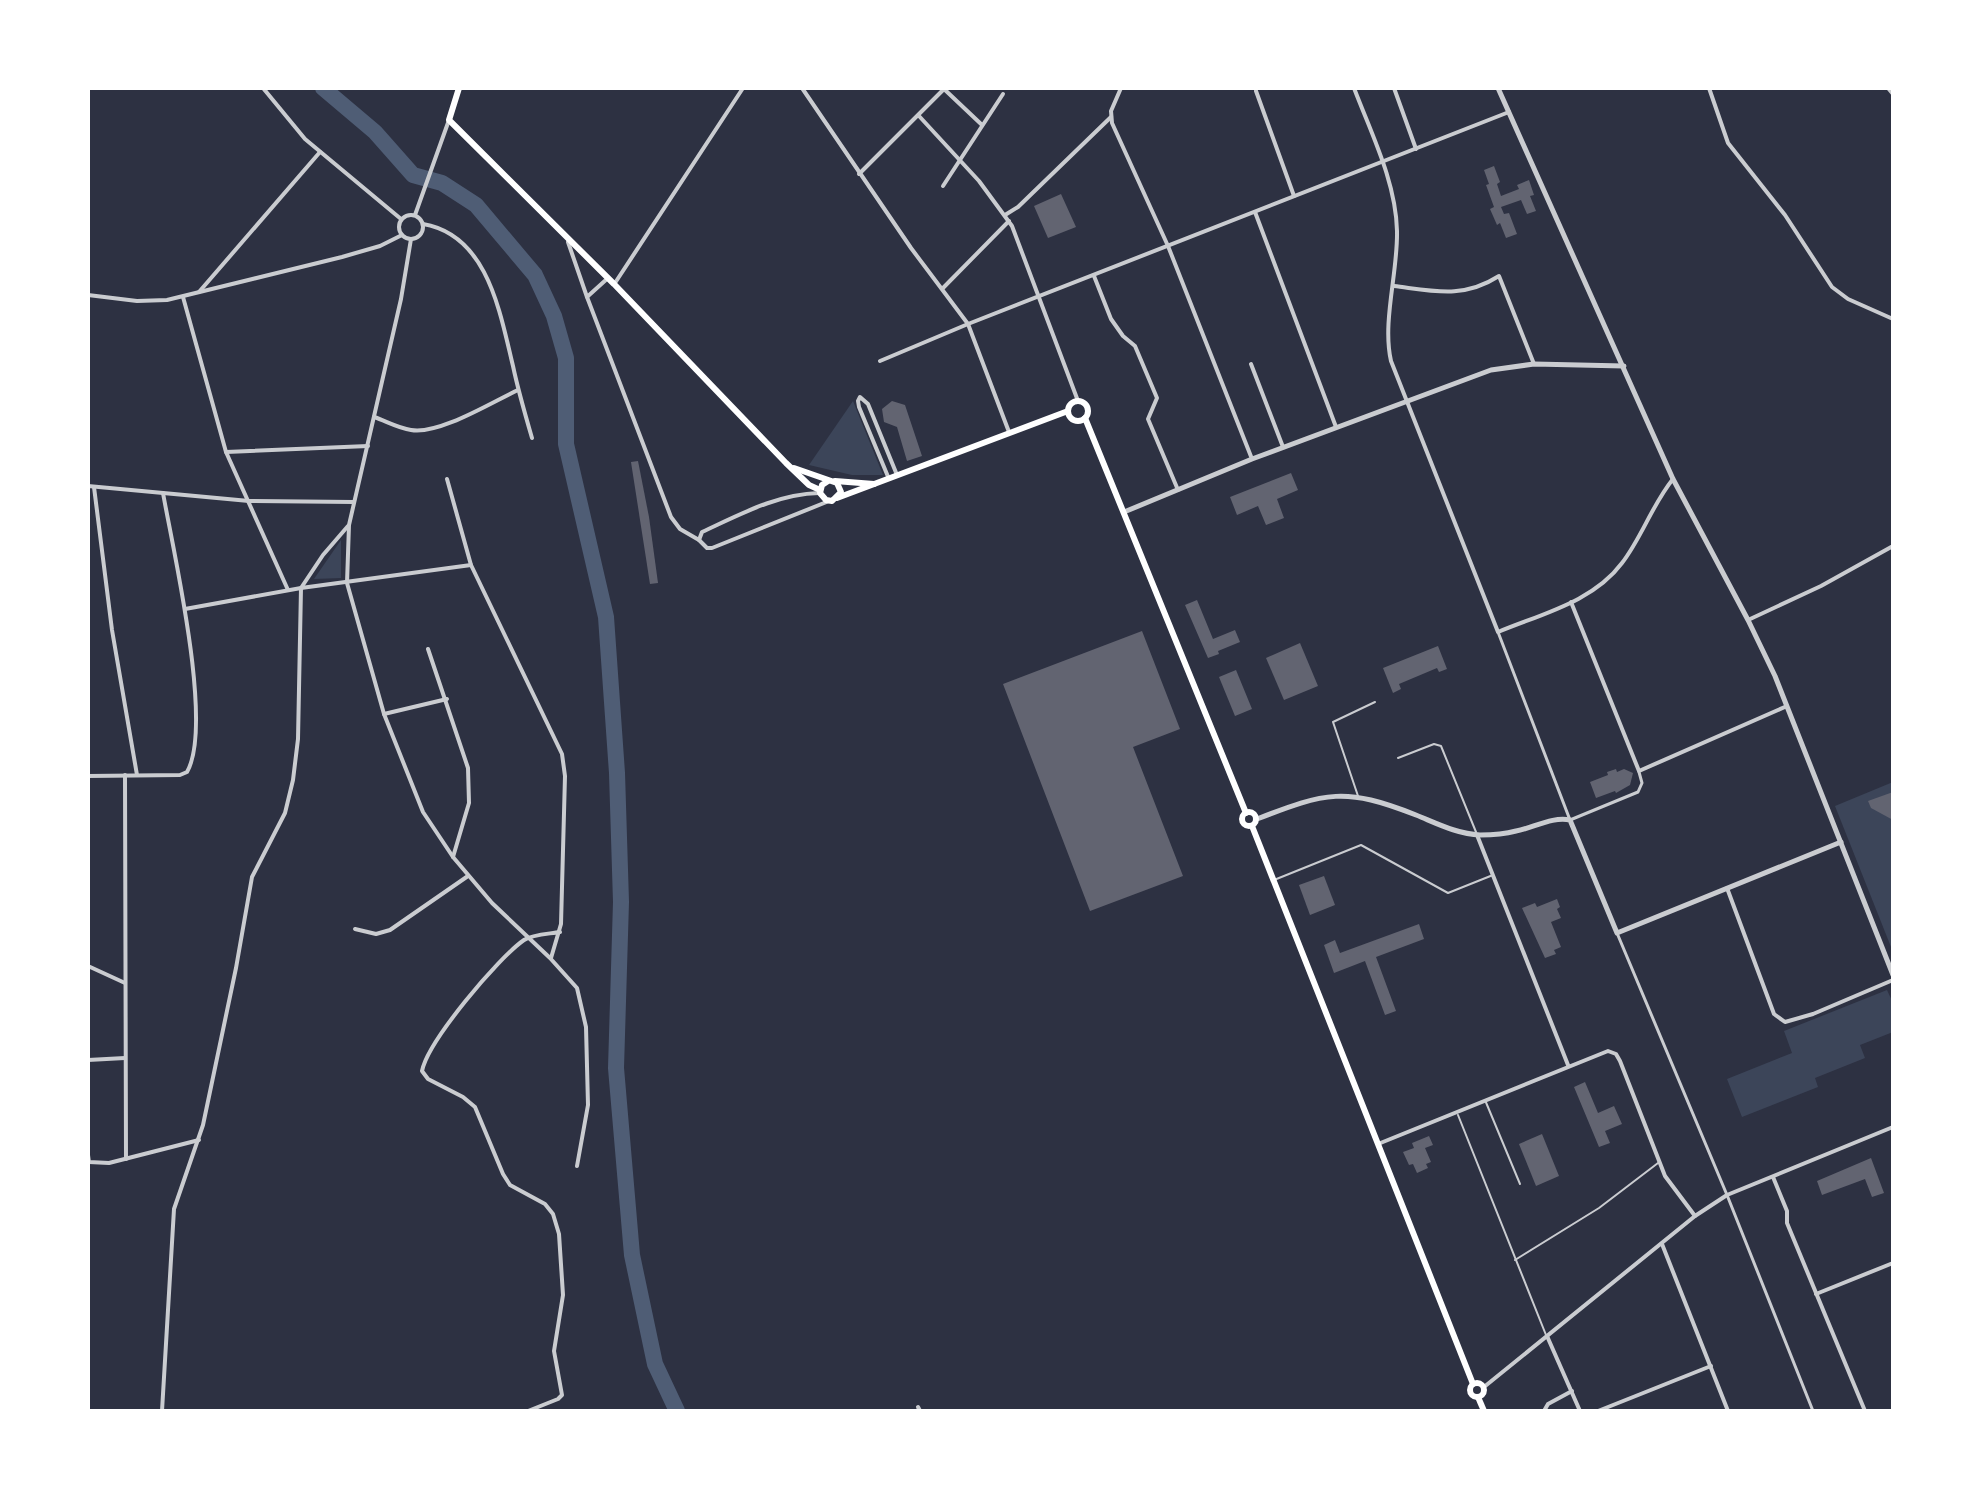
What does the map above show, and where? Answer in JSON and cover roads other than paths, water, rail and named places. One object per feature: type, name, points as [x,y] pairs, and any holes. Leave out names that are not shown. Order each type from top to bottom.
[{"type":"main road","points":[[459,88],[449,120],[614,284],[790,467],[829,501],[1068,411],[1072,403],[1078,401],[1088,407],[1085,418],[1246,813],[1242,821],[1252,826]]},
{"type":"main road","points":[[1068,411],[1070,417],[1076,420],[1085,418]]},
{"type":"main road","points":[[790,467],[831,481],[878,484]]},
{"type":"main road","points":[[820,492],[823,483],[831,481]]},
{"type":"main road","points":[[831,481],[841,489],[837,498]]},
{"type":"main road","points":[[1246,813],[1253,813],[1257,819],[1252,826]]},
{"type":"main road","points":[[1252,826],[1473,1384],[1470,1392],[1478,1397],[1484,1411]]},
{"type":"main road","points":[[1473,1384],[1478,1382],[1484,1387],[1478,1397]]},
{"type":"street","points":[[263,88],[287,120],[320,152],[401,219]]},
{"type":"street","points":[[614,284],[743,88]]},
{"type":"street","points":[[802,88],[859,174],[968,324],[1009,432]]},
{"type":"street","points":[[859,174],[945,88],[981,124]]},
{"type":"street","points":[[1121,88],[1111,111],[1112,120],[1168,246],[1252,459]]},
{"type":"street","points":[[1354,88],[1396,215],[1389,352],[1570,820],[1727,1195],[1813,1411]]},
{"type":"street","points":[[1394,88],[1416,149]]},
{"type":"street","points":[[1498,88],[1673,479],[1748,620],[1787,706],[1893,978],[1813,1014],[1785,1022],[1774,1014],[1727,888]]},
{"type":"street","points":[[1709,88],[1728,143],[1785,215],[1832,287],[1848,299],[1893,319]]},
{"type":"street","points":[[1888,88],[1893,94]]},
{"type":"street","points":[[1256,91],[1294,196]]},
{"type":"street","points":[[943,186],[1003,94]]},
{"type":"street","points":[[880,361],[1509,112]]},
{"type":"street","points":[[919,116],[960,159],[1009,221],[1078,401]]},
{"type":"street","points":[[415,215],[449,120]]},
{"type":"street","points":[[1005,215],[1018,207],[1112,120]]},
{"type":"street","points":[[199,292],[320,152]]},
{"type":"street","points":[[1255,212],[1336,427]]},
{"type":"street","points":[[411,239],[402,235],[399,227],[401,219],[407,215],[415,215],[423,224],[453,235],[482,268],[501,317],[532,438]]},
{"type":"street","points":[[942,289],[1009,221]]},
{"type":"street","points":[[411,239],[421,234],[423,224]]},
{"type":"street","points":[[88,295],[152,302],[183,297],[342,257],[380,246],[402,235]]},
{"type":"street","points":[[411,239],[401,299],[349,525],[347,583],[384,714],[423,812],[468,876],[577,988],[586,1027],[588,1105],[577,1166]]},
{"type":"street","points":[[568,239],[673,523],[699,540],[701,545],[712,548],[829,501]]},
{"type":"street","points":[[1094,276],[1111,319],[1135,346],[1157,398],[1148,419],[1178,490]]},
{"type":"street","points":[[1394,286],[1454,292],[1476,288],[1499,276],[1534,364]]},
{"type":"street","points":[[587,297],[608,278]]},
{"type":"street","points":[[183,297],[226,452],[288,590]]},
{"type":"street","points":[[1251,364],[1283,447]]},
{"type":"street","points":[[1124,512],[1283,447],[1491,370],[1534,364],[1624,366]]},
{"type":"street","points":[[374,417],[407,430],[423,430],[518,390]]},
{"type":"street","points":[[889,479],[859,407],[860,397],[868,404],[897,476]]},
{"type":"street","points":[[226,452],[368,446]]},
{"type":"street","points":[[447,479],[471,565],[562,754],[565,776],[560,932],[550,958]]},
{"type":"street","points":[[1498,632],[1571,602],[1604,582],[1622,563],[1656,501],[1673,479]]},
{"type":"street","points":[[137,775],[91,486],[249,501],[354,502]]},
{"type":"street","points":[[699,540],[702,532],[777,500],[820,492]]},
{"type":"street","points":[[88,776],[180,775],[187,772],[192,753],[195,694],[184,609],[163,493]]},
{"type":"street","points":[[162,1411],[174,1209],[199,1140],[252,877],[258,860],[285,813],[293,780],[298,739],[301,588],[323,555],[349,525]]},
{"type":"street","points":[[1748,620],[1821,586],[1893,546]]},
{"type":"street","points":[[184,609],[301,588],[471,565]]},
{"type":"street","points":[[1257,819],[1318,798],[1358,796],[1453,830],[1477,835],[1514,832],[1559,819],[1570,820],[1638,792],[1642,783],[1639,771],[1571,602]]},
{"type":"street","points":[[428,649],[464,752],[470,791],[453,857]]},
{"type":"street","points":[[384,714],[447,699]]},
{"type":"street","points":[[1639,771],[1787,706]]},
{"type":"street","points":[[125,775],[126,1159]]},
{"type":"street","points":[[1477,835],[1568,1065]]},
{"type":"street","points":[[1617,933],[1841,842]]},
{"type":"street","points":[[355,929],[376,934],[390,930],[468,876]]},
{"type":"street","points":[[528,1411],[558,1399],[563,1389],[554,1351],[563,1295],[559,1234],[553,1214],[545,1204],[510,1185],[475,1107],[463,1097],[428,1079],[422,1071],[427,1057],[462,1008],[507,955],[527,938],[560,932]]},
{"type":"street","points":[[88,966],[125,983]]},
{"type":"street","points":[[1378,1144],[1608,1051],[1616,1054],[1672,1188],[1695,1216]]},
{"type":"street","points":[[88,1060],[125,1058]]},
{"type":"street","points":[[1484,1387],[1695,1216],[1727,1195],[1893,1127]]},
{"type":"street","points":[[88,1155],[89,1162],[95,1164],[199,1140]]},
{"type":"street","points":[[1773,1177],[1787,1211],[1787,1223],[1865,1411]]},
{"type":"street","points":[[1662,1244],[1728,1411]]},
{"type":"street","points":[[1816,1294],[1893,1263]]},
{"type":"street","points":[[1547,1336],[1580,1411]]},
{"type":"street","points":[[1598,1411],[1711,1366]]},
{"type":"street","points":[[1544,1411],[1548,1404],[1572,1391]]},
{"type":"lane","points":[[1358,796],[1333,722],[1375,702]]},
{"type":"lane","points":[[1398,758],[1434,744],[1441,746],[1477,835]]},
{"type":"lane","points":[[1273,880],[1361,845],[1448,893],[1493,875]]},
{"type":"lane","points":[[1485,1100],[1520,1184]]},
{"type":"lane","points":[[1457,1111],[1547,1336]]},
{"type":"lane","points":[[1515,1260],[1599,1208],[1659,1162]]},
{"type":"waterway","points":[[323,88],[375,132],[413,175],[442,183],[476,205],[535,275],[554,316],[566,358],[566,444],[606,617],[617,773],[621,902],[616,1068],[632,1255],[655,1364],[677,1411]]}]
